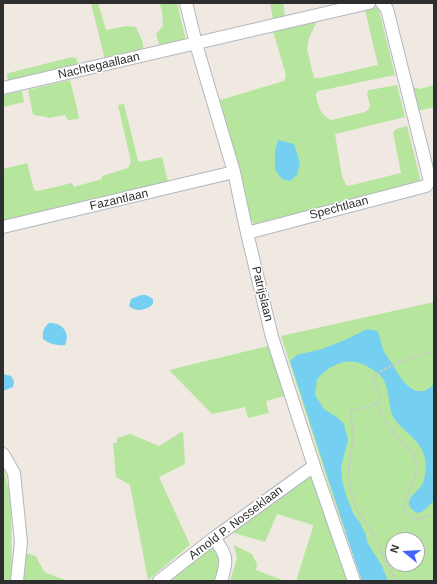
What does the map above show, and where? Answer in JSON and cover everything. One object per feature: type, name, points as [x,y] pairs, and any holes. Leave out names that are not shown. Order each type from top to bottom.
[{"type":"street","name":"Patrijslaan","points":[[186,3],[196,44],[234,172],[272,337],[314,466],[354,581]]},
{"type":"street","name":"Nachtegaallaan","points":[[3,88],[369,3]]},
{"type":"street","name":"Spechtlaan","points":[[247,233],[426,186],[430,181],[387,9],[382,3]]},
{"type":"street","name":"Fazantlaan","points":[[3,227],[234,172]]},
{"type":"street","points":[[3,454],[14,473],[21,542],[17,581]]},
{"type":"street","name":"Arnold P. Nosseklaan","points":[[159,581],[214,538],[314,466]]},
{"type":"street","points":[[214,538],[224,551],[226,566],[222,581]]},
{"type":"path","points":[[434,351],[393,365],[374,376],[380,398],[378,402],[381,415],[389,429],[414,455],[416,463],[416,479],[405,500],[404,507],[407,514],[414,519],[420,519],[434,514]]},
{"type":"path","points":[[378,402],[372,406],[351,411],[353,438],[349,467],[349,480],[357,510],[374,536],[396,581]]},
{"type":"green space","points":[[91,3],[98,3],[106,30],[126,26],[136,27],[142,40],[144,51],[105,60]]},
{"type":"green space","points":[[159,3],[177,3],[185,40],[160,47],[156,34],[163,26],[162,10]]},
{"type":"green space","points":[[270,3],[283,3],[285,16],[273,19]]},
{"type":"green space","points":[[376,7],[379,10],[395,75],[318,91],[316,94],[317,102],[322,113],[332,120],[365,112],[369,109],[370,105],[367,93],[369,90],[397,85],[405,117],[335,134],[342,176],[346,185],[348,186],[401,173],[393,132],[396,129],[407,126],[420,183],[254,224],[250,218],[220,100],[284,81],[286,75],[273,31],[317,21],[309,38],[307,49],[314,78],[321,78],[378,65],[365,10]]},
{"type":"green space","points":[[72,57],[76,58],[79,67],[8,83],[7,74],[9,73]]},
{"type":"green space","points":[[70,80],[79,117],[78,119],[68,120],[65,115],[48,118],[33,114],[28,90]]},
{"type":"green space","points":[[406,85],[420,89],[434,85],[434,107],[413,112]]},
{"type":"green space","points":[[22,91],[24,102],[3,107],[3,95]]},
{"type":"green space","points":[[124,104],[138,161],[140,162],[162,157],[168,182],[3,222],[3,169],[27,163],[34,190],[38,191],[72,183],[74,187],[102,179],[102,176],[128,168],[131,162],[118,105]]},
{"type":"green space","points":[[434,302],[434,581],[362,581],[331,492],[281,336]]},
{"type":"green space","points":[[268,346],[285,396],[266,401],[269,413],[248,418],[245,407],[212,414],[169,370]]},
{"type":"green space","points":[[183,431],[185,464],[159,477],[190,545],[148,580],[130,485],[116,477],[113,443],[117,443],[117,438],[130,434],[159,446]]},
{"type":"green space","points":[[3,466],[11,499],[12,581],[3,581]]},
{"type":"green space","points":[[309,474],[312,475],[348,581],[296,581],[313,525],[277,514],[265,542],[231,532]]},
{"type":"green space","points":[[234,545],[252,554],[257,564],[256,570],[285,581],[230,581],[237,558]]},
{"type":"green space","points":[[211,547],[220,558],[217,581],[161,581]]},
{"type":"green space","points":[[25,553],[36,556],[46,573],[68,581],[23,581]]},
{"type":"water","points":[[278,140],[294,144],[300,163],[297,175],[290,181],[282,179],[275,170],[275,151]]},
{"type":"water","points":[[141,295],[146,295],[153,299],[153,304],[148,308],[141,310],[129,306],[131,299]]},
{"type":"water","points":[[49,323],[58,324],[64,329],[67,336],[65,345],[54,344],[43,339],[44,330]]},
{"type":"water","points":[[367,329],[377,331],[384,352],[405,383],[415,390],[421,391],[434,384],[434,501],[422,512],[417,513],[409,505],[409,502],[422,485],[426,470],[426,462],[422,449],[394,418],[384,380],[377,372],[363,364],[355,362],[335,365],[317,379],[315,395],[324,409],[344,424],[348,440],[341,467],[342,480],[346,495],[354,515],[359,521],[366,535],[367,542],[382,566],[388,581],[362,581],[290,361],[297,355],[322,349]]},
{"type":"water","points":[[3,374],[11,376],[14,381],[13,387],[3,391]]}]
